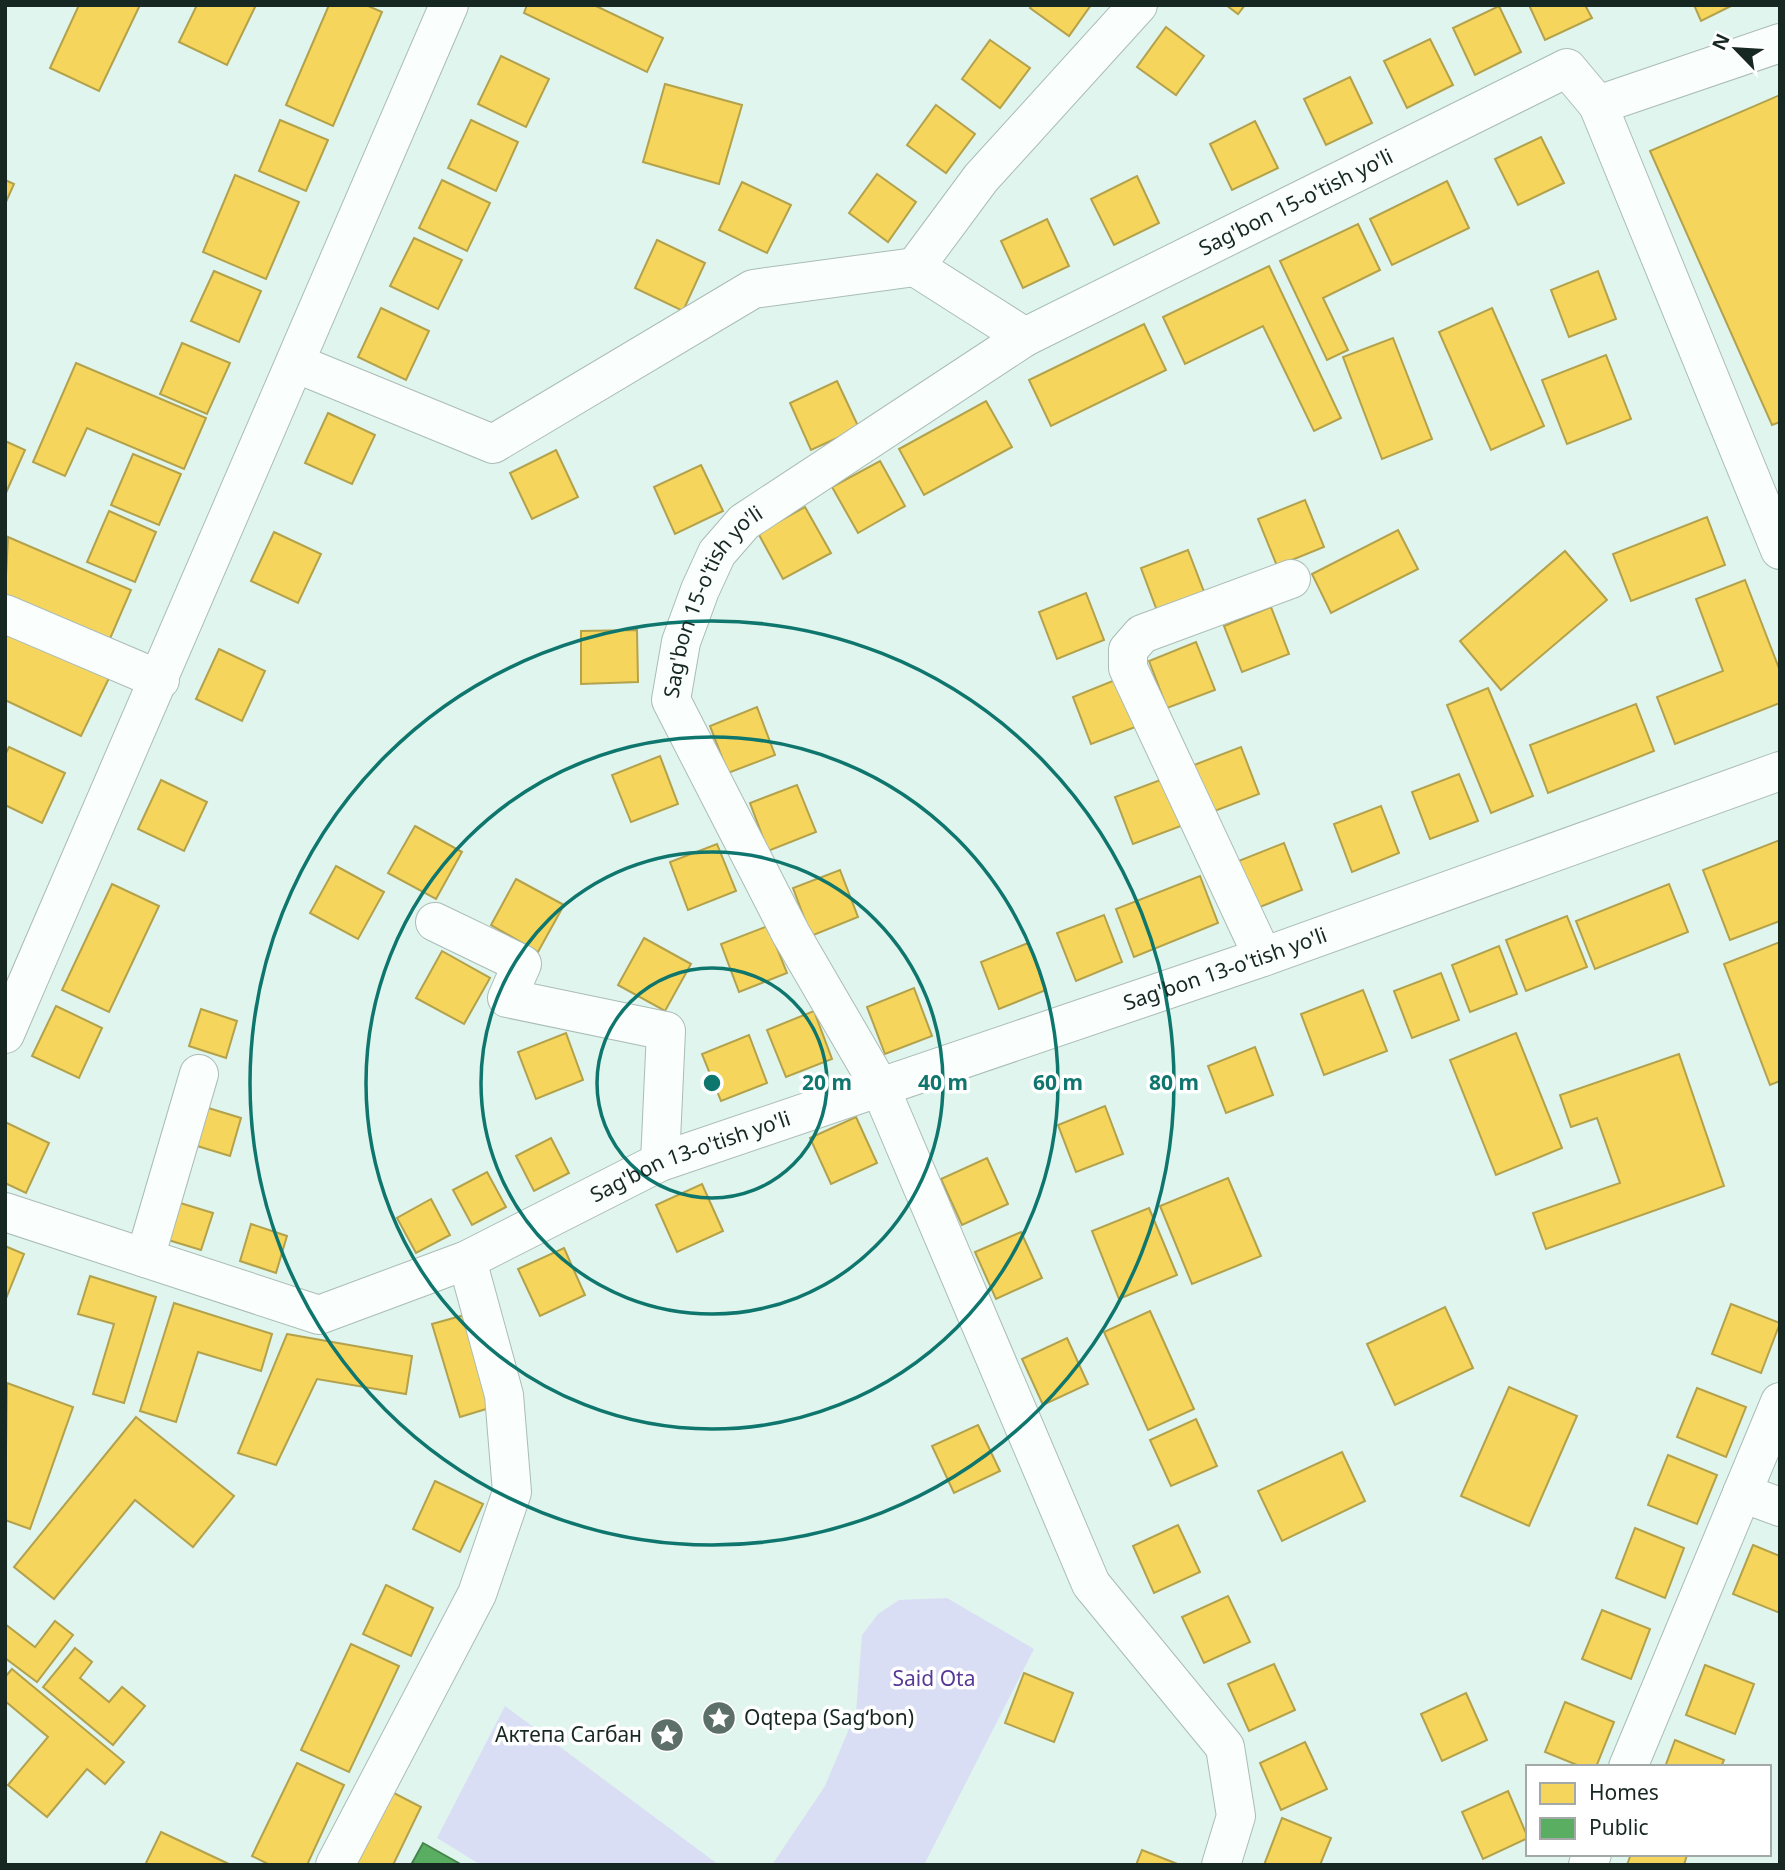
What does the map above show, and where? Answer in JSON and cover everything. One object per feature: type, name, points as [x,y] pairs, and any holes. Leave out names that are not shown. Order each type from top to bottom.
[{"type":"street","points":[[5,1034],[449,5]]},
{"type":"street","points":[[915,267],[982,178],[1138,5]]},
{"type":"street","points":[[1780,43],[1598,106],[1780,550]]},
{"type":"street","name":"Sag'bon 15-o'tish yo'li","points":[[1221,1865],[1236,1816],[1225,1747],[1091,1584],[880,1087],[791,934],[671,700],[681,642],[717,553],[744,522],[1026,337],[1567,68],[1598,106]]},
{"type":"street","points":[[295,363],[494,444],[753,289],[915,267],[1026,337]]},
{"type":"street","points":[[1263,957],[1128,668],[1128,650],[1142,634],[1291,579]]},
{"type":"street","points":[[5,614],[160,680]]},
{"type":"street","name":"Sag'bon 13-o'tish yo'li","points":[[5,1212],[318,1315],[467,1260],[660,1162],[1263,957],[1780,771]]},
{"type":"street","points":[[435,922],[522,964],[507,998],[666,1031],[660,1162]]},
{"type":"street","points":[[145,1258],[198,1074]]},
{"type":"street","points":[[335,1865],[477,1594],[512,1492],[504,1395],[467,1260]]},
{"type":"street","points":[[1630,1765],[1780,1402]]},
{"type":"street","points":[[1742,1493],[1780,1507]]},
{"type":"green space","name":"Said Ota","points":[[947,1598],[1034,1649],[924,1865],[772,1865],[825,1786],[856,1712],[862,1635],[878,1614],[899,1600]]},
{"type":"green space","points":[[505,1706],[719,1865],[481,1865],[437,1838]]},
{"type":"building: Homes","points":[[79,5],[140,5],[99,91],[50,68]]},
{"type":"building: Homes","points":[[197,5],[256,5],[227,65],[179,42]]},
{"type":"building: Homes","points":[[329,5],[366,5],[382,12],[333,126],[286,105]]},
{"type":"building: Homes","points":[[527,5],[594,5],[663,38],[647,72],[524,13]]},
{"type":"building: Homes","points":[[1032,5],[1091,5],[1069,36],[1030,8]]},
{"type":"building: Homes","points":[[1226,5],[1245,5],[1238,14]]},
{"type":"building: Homes","points":[[1529,5],[1585,5],[1592,18],[1545,40]]},
{"type":"building: Homes","points":[[1694,5],[1733,5],[1701,21]]},
{"type":"building: Homes","points":[[1499,6],[1521,52],[1475,75],[1453,28]]},
{"type":"building: Homes","points":[[1166,27],[1204,56],[1176,95],[1137,67]]},
{"type":"building: Homes","points":[[1430,39],[1453,85],[1407,108],[1384,61]]},
{"type":"building: Homes","points":[[990,40],[1030,68],[1000,108],[962,79]]},
{"type":"building: Homes","points":[[501,56],[549,79],[526,127],[478,104]]},
{"type":"building: Homes","points":[[1350,77],[1372,123],[1326,145],[1304,99]]},
{"type":"building: Homes","points":[[665,84],[742,105],[719,184],[643,162]]},
{"type":"building: Homes","points":[[1780,95],[1780,422],[1772,425],[1650,151]]},
{"type":"building: Homes","points":[[936,105],[975,134],[946,173],[907,145]]},
{"type":"building: Homes","points":[[280,120],[328,140],[306,191],[259,171]]},
{"type":"building: Homes","points":[[471,120],[518,142],[496,191],[448,168]]},
{"type":"building: Homes","points":[[1255,121],[1278,168],[1232,190],[1210,144]]},
{"type":"building: Homes","points":[[1541,137],[1564,183],[1518,205],[1495,159]]},
{"type":"building: Homes","points":[[877,174],[916,202],[888,242],[849,213]]},
{"type":"building: Homes","points":[[235,175],[299,202],[266,279],[203,252]]},
{"type":"building: Homes","points":[[1137,176],[1159,223],[1114,245],[1091,199]]},
{"type":"building: Homes","points":[[5,180],[14,184],[5,204]]},
{"type":"building: Homes","points":[[442,180],[490,203],[467,251],[419,228]]},
{"type":"building: Homes","points":[[1447,181],[1469,228],[1392,265],[1370,219]]},
{"type":"building: Homes","points":[[742,182],[791,205],[767,253],[719,230]]},
{"type":"building: Homes","points":[[1047,219],[1069,266],[1023,288],[1001,241]]},
{"type":"building: Homes","points":[[1358,224],[1380,270],[1323,298],[1348,350],[1327,360],[1280,261]]},
{"type":"building: Homes","points":[[414,238],[462,260],[438,309],[390,286]]},
{"type":"building: Homes","points":[[657,240],[705,263],[683,311],[635,288]]},
{"type":"building: Homes","points":[[1269,266],[1341,418],[1314,431],[1263,326],[1185,364],[1163,317]]},
{"type":"building: Homes","points":[[214,271],[261,291],[239,342],[191,321]]},
{"type":"building: Homes","points":[[1598,271],[1616,319],[1569,337],[1551,290]]},
{"type":"building: Homes","points":[[381,308],[429,331],[406,380],[358,357]]},
{"type":"building: Homes","points":[[1492,308],[1544,426],[1491,450],[1439,332]]},
{"type":"building: Homes","points":[[1144,324],[1166,370],[1051,426],[1029,380]]},
{"type":"building: Homes","points":[[1393,338],[1432,439],[1382,459],[1343,357]]},
{"type":"building: Homes","points":[[182,343],[230,363],[207,414],[160,394]]},
{"type":"building: Homes","points":[[1606,355],[1631,419],[1567,444],[1542,380]]},
{"type":"building: Homes","points":[[76,363],[206,418],[184,469],[87,428],[65,476],[33,462]]},
{"type":"building: Homes","points":[[837,381],[859,428],[811,450],[790,403]]},
{"type":"building: Homes","points":[[986,401],[1012,447],[924,495],[899,449]]},
{"type":"building: Homes","points":[[328,413],[375,435],[352,484],[305,463]]},
{"type":"building: Homes","points":[[5,441],[25,450],[5,495]]},
{"type":"building: Homes","points":[[556,450],[578,497],[532,519],[510,473]]},
{"type":"building: Homes","points":[[133,454],[181,474],[159,525],[111,505]]},
{"type":"building: Homes","points":[[880,461],[905,506],[858,533],[832,487]]},
{"type":"building: Homes","points":[[701,465],[723,511],[675,534],[654,487]]},
{"type":"building: Homes","points":[[1305,500],[1324,547],[1277,566],[1258,519]]},
{"type":"building: Homes","points":[[805,507],[831,553],[783,579],[758,533]]},
{"type":"building: Homes","points":[[109,511],[156,532],[135,582],[87,562]]},
{"type":"building: Homes","points":[[1707,517],[1725,565],[1631,601],[1613,554]]},
{"type":"building: Homes","points":[[1398,530],[1418,569],[1331,613],[1312,574]]},
{"type":"building: Homes","points":[[274,532],[321,554],[298,603],[251,581]]},
{"type":"building: Homes","points":[[8,537],[131,590],[109,641],[5,596]]},
{"type":"building: Homes","points":[[1188,550],[1206,597],[1159,616],[1141,568]]},
{"type":"building: Homes","points":[[1565,551],[1607,600],[1501,690],[1460,641]]},
{"type":"building: Homes","points":[[1745,580],[1780,671],[1780,703],[1675,744],[1657,697],[1723,671],[1696,599]]},
{"type":"building: Homes","points":[[1086,593],[1104,640],[1057,659],[1039,612]]},
{"type":"building: Homes","points":[[1271,607],[1289,654],[1242,672],[1224,626]]},
{"type":"building: Homes","points":[[5,624],[111,674],[81,736],[5,700]]},
{"type":"building: Homes","points":[[637,630],[638,682],[581,684],[581,631]]},
{"type":"building: Homes","points":[[1196,642],[1215,690],[1167,708],[1149,661]]},
{"type":"building: Homes","points":[[219,649],[265,671],[242,721],[196,699]]},
{"type":"building: Homes","points":[[1120,678],[1138,726],[1091,744],[1073,697]]},
{"type":"building: Homes","points":[[1488,688],[1533,796],[1491,813],[1447,705]]},
{"type":"building: Homes","points":[[1636,704],[1654,751],[1548,793],[1530,745]]},
{"type":"building: Homes","points":[[757,707],[775,755],[728,773],[710,726]]},
{"type":"building: Homes","points":[[9,747],[65,773],[42,823],[5,805],[5,755]]},
{"type":"building: Homes","points":[[1241,747],[1259,794],[1212,812],[1194,765]]},
{"type":"building: Homes","points":[[660,756],[678,804],[631,822],[612,775]]},
{"type":"building: Homes","points":[[1459,774],[1478,821],[1430,839],[1412,792]]},
{"type":"building: Homes","points":[[1163,779],[1181,826],[1133,844],[1115,797]]},
{"type":"building: Homes","points":[[161,780],[207,802],[184,851],[138,829]]},
{"type":"building: Homes","points":[[797,785],[816,832],[768,851],[750,803]]},
{"type":"building: Homes","points":[[1381,806],[1399,853],[1352,872],[1334,824]]},
{"type":"building: Homes","points":[[415,826],[462,852],[436,899],[388,873]]},
{"type":"building: Homes","points":[[1780,840],[1780,921],[1730,940],[1703,870]]},
{"type":"building: Homes","points":[[1284,843],[1302,890],[1255,909],[1236,862]]},
{"type":"building: Homes","points":[[717,844],[736,891],[688,910],[670,862]]},
{"type":"building: Homes","points":[[336,866],[384,892],[358,939],[310,913]]},
{"type":"building: Homes","points":[[840,870],[858,917],[811,936],[793,888]]},
{"type":"building: Homes","points":[[1200,876],[1218,923],[1134,957],[1116,909]]},
{"type":"building: Homes","points":[[516,879],[564,905],[538,952],[491,925]]},
{"type":"building: Homes","points":[[112,884],[159,906],[109,1012],[62,990]]},
{"type":"building: Homes","points":[[1669,884],[1688,932],[1595,969],[1576,921]]},
{"type":"building: Homes","points":[[1104,915],[1122,962],[1076,981],[1057,933]]},
{"type":"building: Homes","points":[[1567,916],[1587,967],[1526,991],[1506,940]]},
{"type":"building: Homes","points":[[768,926],[787,973],[739,992],[721,944]]},
{"type":"building: Homes","points":[[644,938],[691,964],[665,1011],[618,985]]},
{"type":"building: Homes","points":[[1780,942],[1780,1081],[1770,1085],[1724,964]]},
{"type":"building: Homes","points":[[1028,943],[1046,990],[999,1009],[981,962]]},
{"type":"building: Homes","points":[[1499,946],[1517,994],[1470,1012],[1452,965]]},
{"type":"building: Homes","points":[[442,951],[490,978],[464,1024],[416,998]]},
{"type":"building: Homes","points":[[1441,973],[1459,1020],[1412,1038],[1394,991]]},
{"type":"building: Homes","points":[[914,988],[932,1036],[885,1054],[867,1007]]},
{"type":"building: Homes","points":[[1363,990],[1387,1051],[1324,1075],[1301,1014]]},
{"type":"building: Homes","points":[[56,1006],[102,1028],[79,1078],[32,1056]]},
{"type":"building: Homes","points":[[201,1009],[237,1021],[226,1058],[189,1046]]},
{"type":"building: Homes","points":[[814,1011],[832,1059],[786,1077],[767,1030]]},
{"type":"building: Homes","points":[[566,1033],[583,1080],[536,1099],[518,1052]]},
{"type":"building: Homes","points":[[1516,1033],[1562,1148],[1496,1175],[1450,1060]]},
{"type":"building: Homes","points":[[749,1035],[767,1083],[721,1101],[702,1054]]},
{"type":"building: Homes","points":[[1255,1047],[1273,1095],[1226,1113],[1208,1066]]},
{"type":"building: Homes","points":[[1679,1054],[1724,1186],[1546,1249],[1533,1213],[1620,1183],[1597,1118],[1571,1127],[1560,1095]]},
{"type":"building: Homes","points":[[1105,1106],[1123,1154],[1076,1172],[1058,1125]]},
{"type":"building: Homes","points":[[205,1107],[241,1118],[230,1156],[194,1145]]},
{"type":"building: Homes","points":[[856,1117],[877,1163],[831,1184],[810,1138]]},
{"type":"building: Homes","points":[[5,1122],[49,1143],[26,1193],[5,1183]]},
{"type":"building: Homes","points":[[551,1138],[569,1173],[534,1191],[516,1156]]},
{"type":"building: Homes","points":[[987,1158],[1008,1204],[962,1225],[941,1179]]},
{"type":"building: Homes","points":[[487,1172],[506,1207],[472,1225],[453,1190]]},
{"type":"building: Homes","points":[[1228,1178],[1261,1256],[1192,1284],[1160,1206]]},
{"type":"building: Homes","points":[[702,1184],[723,1231],[677,1252],[656,1205]]},
{"type":"building: Homes","points":[[431,1199],[450,1235],[416,1253],[397,1218]]},
{"type":"building: Homes","points":[[177,1202],[213,1213],[201,1250],[165,1239]]},
{"type":"building: Homes","points":[[1149,1208],[1177,1275],[1119,1299],[1092,1231]]},
{"type":"building: Homes","points":[[251,1224],[287,1236],[276,1273],[240,1261]]},
{"type":"building: Homes","points":[[1021,1232],[1042,1278],[996,1299],[975,1252]]},
{"type":"building: Homes","points":[[5,1246],[24,1254],[5,1301]]},
{"type":"building: Homes","points":[[564,1248],[585,1295],[540,1316],[518,1269]]},
{"type":"building: Homes","points":[[90,1276],[156,1297],[124,1403],[93,1394],[114,1324],[78,1314]]},
{"type":"building: Homes","points":[[174,1303],[272,1334],[261,1371],[198,1352],[176,1422],[140,1411]]},
{"type":"building: Homes","points":[[1731,1304],[1780,1323],[1761,1373],[1712,1354]]},
{"type":"building: Homes","points":[[1445,1307],[1473,1368],[1395,1405],[1367,1344]]},
{"type":"building: Homes","points":[[1150,1311],[1194,1409],[1148,1430],[1104,1332]]},
{"type":"building: Homes","points":[[468,1314],[496,1406],[460,1417],[432,1324]]},
{"type":"building: Homes","points":[[287,1334],[412,1356],[406,1394],[317,1379],[276,1465],[238,1453]]},
{"type":"building: Homes","points":[[1067,1338],[1088,1384],[1043,1405],[1022,1359]]},
{"type":"building: Homes","points":[[7,1383],[73,1407],[30,1529],[5,1520]]},
{"type":"building: Homes","points":[[1509,1387],[1577,1416],[1529,1526],[1461,1496]]},
{"type":"building: Homes","points":[[1697,1388],[1746,1407],[1726,1457],[1677,1437]]},
{"type":"building: Homes","points":[[136,1417],[234,1496],[193,1547],[135,1500],[54,1599],[14,1567]]},
{"type":"building: Homes","points":[[1196,1419],[1217,1466],[1171,1486],[1150,1440]]},
{"type":"building: Homes","points":[[978,1425],[1000,1471],[954,1493],[932,1446]]},
{"type":"building: Homes","points":[[1342,1452],[1365,1501],[1282,1541],[1258,1491]]},
{"type":"building: Homes","points":[[1668,1455],[1717,1475],[1697,1524],[1648,1505]]},
{"type":"building: Homes","points":[[435,1481],[483,1504],[460,1552],[413,1529]]},
{"type":"building: Homes","points":[[1178,1525],[1200,1572],[1154,1593],[1133,1546]]},
{"type":"building: Homes","points":[[1635,1528],[1684,1548],[1665,1598],[1616,1578]]},
{"type":"building: Homes","points":[[1753,1545],[1780,1556],[1780,1613],[1733,1594]]},
{"type":"building: Homes","points":[[386,1585],[433,1608],[411,1656],[363,1634]]},
{"type":"building: Homes","points":[[1228,1596],[1250,1642],[1204,1663],[1182,1617]]},
{"type":"building: Homes","points":[[1602,1610],[1650,1629],[1631,1679],[1582,1659]]},
{"type":"building: Homes","points":[[55,1621],[73,1635],[37,1682],[5,1658],[5,1624],[35,1647]]},
{"type":"building: Homes","points":[[351,1644],[399,1666],[349,1772],[301,1750]]},
{"type":"building: Homes","points":[[75,1648],[92,1662],[80,1678],[109,1702],[122,1687],[145,1706],[113,1745],[43,1687]]},
{"type":"building: Homes","points":[[1274,1664],[1295,1710],[1249,1731],[1228,1684]]},
{"type":"building: Homes","points":[[1705,1665],[1754,1684],[1735,1734],[1686,1715]]},
{"type":"building: Homes","points":[[12,1669],[124,1762],[105,1784],[87,1769],[47,1817],[8,1785],[48,1737],[5,1701],[5,1677]]},
{"type":"building: Homes","points":[[1024,1673],[1073,1693],[1054,1742],[1005,1723]]},
{"type":"building: Homes","points":[[1466,1693],[1487,1740],[1442,1761],[1421,1714]]},
{"type":"building: Homes","points":[[1565,1702],[1614,1722],[1597,1765],[1577,1765],[1545,1752]]},
{"type":"building: Homes","points":[[1675,1740],[1724,1760],[1722,1765],[1666,1765]]},
{"type":"building: Homes","points":[[1305,1742],[1327,1789],[1281,1810],[1260,1763]]},
{"type":"building: Homes","points":[[297,1763],[344,1785],[307,1865],[270,1865],[252,1856]]},
{"type":"building: Homes","points":[[390,1791],[421,1807],[393,1865],[355,1865]]},
{"type":"building: Homes","points":[[1508,1791],[1526,1839],[1483,1859],[1462,1812]]},
{"type":"building: Homes","points":[[1282,1818],[1331,1838],[1320,1865],[1264,1865]]},
{"type":"building: Homes","points":[[161,1832],[231,1865],[145,1865]]},
{"type":"building: Homes","points":[[1142,1850],[1180,1865],[1136,1865]]},
{"type":"building: Homes","points":[[1630,1856],[1687,1856],[1684,1865],[1627,1865]]},
{"type":"building: Public","points":[[423,1843],[462,1865],[411,1865]]},
{"type":"place","name":"Oqtepa (Sagʻbon)","points":[[719,1718]]},
{"type":"place","name":"Актепа Сагбан","points":[[667,1735]]}]
